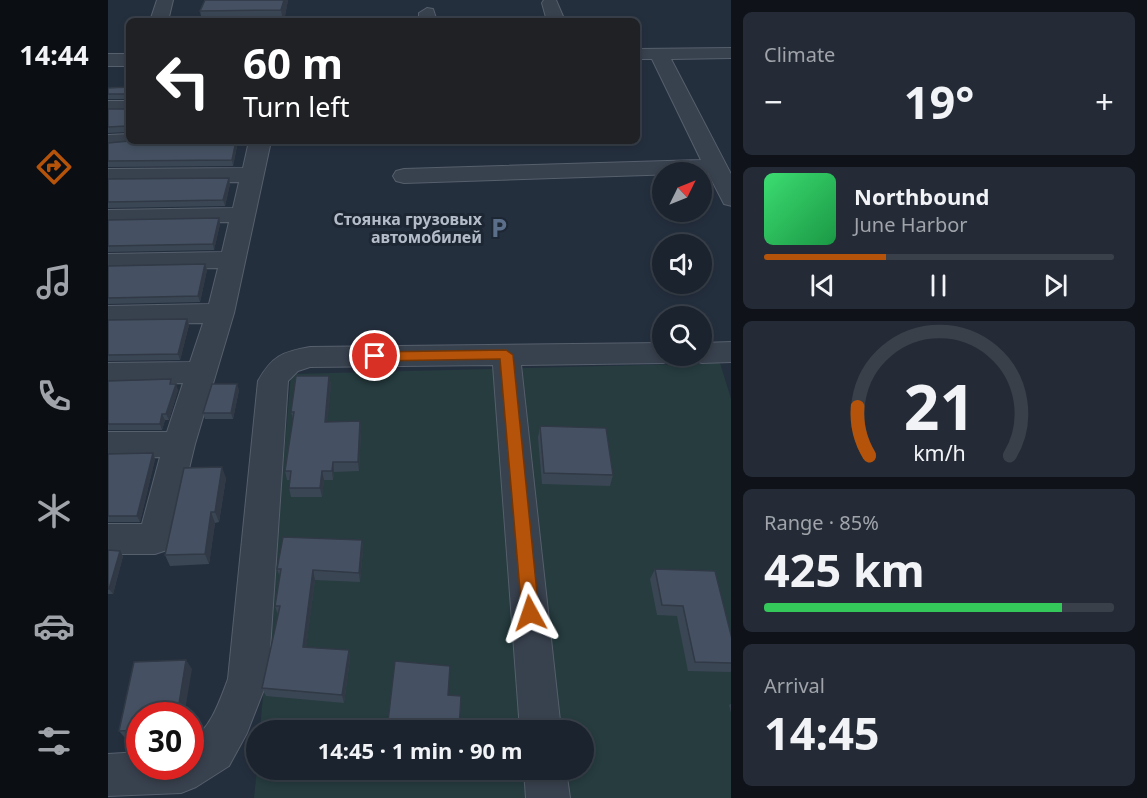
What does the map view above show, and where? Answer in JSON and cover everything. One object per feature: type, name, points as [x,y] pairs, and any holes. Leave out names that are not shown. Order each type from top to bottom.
[{"type":"street","points":[[160,18],[165,0]]},
{"type":"street","points":[[550,3],[555,18]]},
{"type":"street","points":[[640,54],[731,53]]},
{"type":"street","points":[[659,54],[731,197]]},
{"type":"street","points":[[108,60],[126,60]]},
{"type":"street","points":[[108,107],[126,107]]},
{"type":"street","points":[[108,141],[126,140]]},
{"type":"street","points":[[108,539],[155,538],[179,444],[220,313],[260,144]]},
{"type":"street","points":[[404,176],[715,166]]},
{"type":"street","points":[[108,176],[253,175]]},
{"type":"street","points":[[108,217],[243,215]]},
{"type":"street","points":[[108,262],[233,260]]},
{"type":"street","points":[[108,315],[220,313]]},
{"type":"street","points":[[712,353],[731,352]]},
{"type":"street","points":[[204,757],[214,751],[233,719],[248,679],[273,381],[279,368],[292,360],[310,357],[652,353]]},
{"type":"street","points":[[506,355],[540,720]]},
{"type":"street","points":[[108,374],[201,372]]},
{"type":"street","points":[[108,445],[179,444]]},
{"type":"street","points":[[108,775],[126,774]]},
{"type":"street","points":[[546,780],[548,798]]},
{"type":"green space","points":[[712,363],[720,363],[731,399],[731,798],[254,798],[256,780],[594,780],[594,720],[261,720],[291,374],[652,365],[712,366]]},
{"type":"building","points":[[205,0],[284,0],[281,10],[200,11]]},
{"type":"building","points":[[126,87],[126,94],[108,94],[108,88]]},
{"type":"building","points":[[108,109],[126,109],[126,126],[108,127]]},
{"type":"building","points":[[126,141],[126,144],[235,144],[232,160],[108,161],[108,143]]},
{"type":"building","points":[[229,178],[223,200],[108,202],[108,179]]},
{"type":"building","points":[[219,218],[213,244],[108,246],[108,220]]},
{"type":"building","points":[[205,264],[198,296],[108,298],[108,266]]},
{"type":"building","points":[[187,319],[178,354],[108,355],[108,320]]},
{"type":"building","points":[[296,376],[329,376],[325,422],[360,421],[358,462],[333,462],[332,471],[322,471],[320,488],[289,488],[291,471],[285,471],[294,412],[291,412]]},
{"type":"building","points":[[171,379],[170,384],[176,384],[166,414],[162,414],[160,424],[108,424],[108,381]]},
{"type":"building","points":[[212,384],[237,384],[231,413],[203,413]]},
{"type":"building","points":[[540,426],[606,428],[613,475],[544,473]]},
{"type":"building","points":[[153,453],[137,516],[108,516],[108,454]]},
{"type":"building","points":[[222,467],[215,512],[211,512],[205,554],[165,555],[184,468]]},
{"type":"building","points":[[283,537],[362,540],[359,573],[313,570],[303,647],[349,650],[342,695],[262,688],[280,606],[275,606],[281,569],[277,569]]},
{"type":"building","points":[[108,550],[120,551],[109,589],[108,589]]},
{"type":"building","points":[[655,569],[715,571],[731,635],[731,663],[695,662],[683,606],[662,605]]},
{"type":"building","points":[[186,660],[179,702],[126,702],[126,731],[119,731],[134,662]]},
{"type":"building","points":[[395,661],[450,666],[448,695],[461,696],[460,720],[388,720]]},
{"type":"place","name":"Стоянка грузовых автомобилей","points":[[499,228]]},
{"type":"route","points":[[375,356],[506,355],[530,613]]}]
